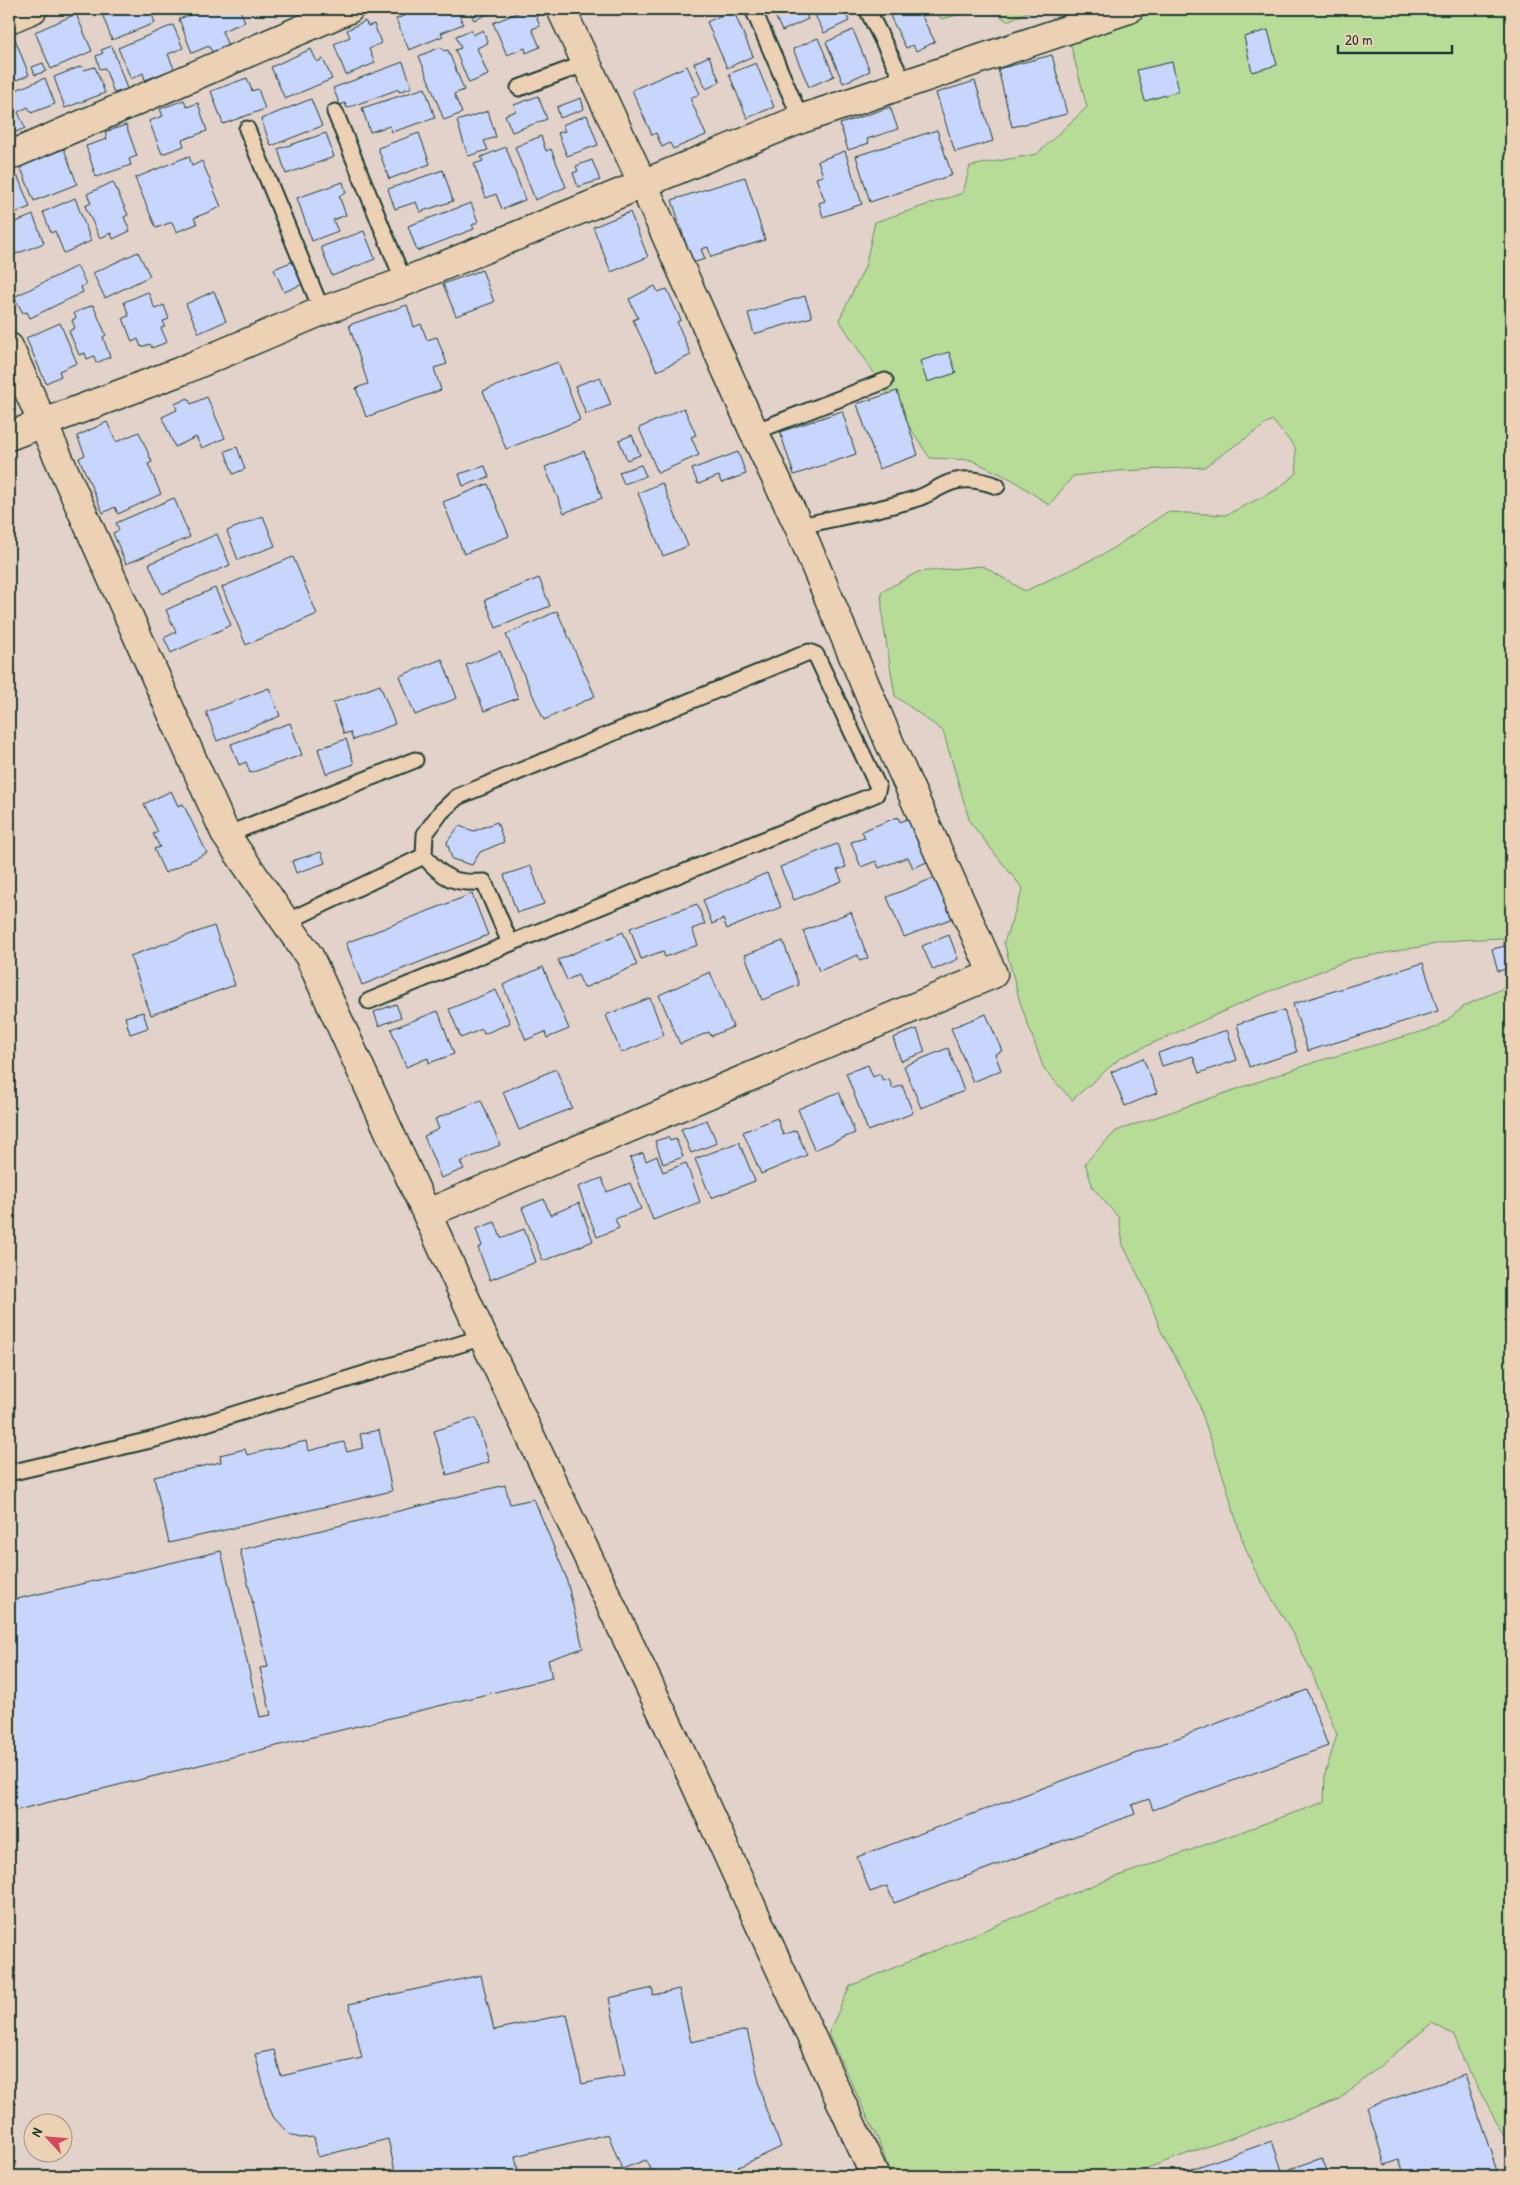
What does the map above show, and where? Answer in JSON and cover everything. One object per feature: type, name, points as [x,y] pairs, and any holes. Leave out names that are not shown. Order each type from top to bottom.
[{"type":"street","points":[[9,19],[33,9]]},
{"type":"street","points":[[9,156],[349,9]]},
{"type":"street","points":[[428,1213],[993,974],[890,744],[799,527],[561,9]]},
{"type":"street","points":[[9,436],[181,371],[322,312],[404,282],[801,120],[1130,9]]},
{"type":"street","points":[[9,347],[44,422],[226,835],[310,956],[483,1337],[672,1733],[875,2176]]},
{"type":"lane","points":[[753,9],[801,120]]},
{"type":"lane","points":[[867,9],[905,85]]},
{"type":"lane","points":[[519,88],[587,64]]},
{"type":"lane","points":[[335,112],[404,282]]},
{"type":"lane","points":[[247,129],[322,312]]},
{"type":"lane","points":[[754,432],[884,381]]},
{"type":"lane","points":[[799,527],[828,519],[885,508],[920,498],[955,481],[978,479],[997,486]]},
{"type":"lane","points":[[369,1001],[876,794],[878,787],[816,655],[808,652],[457,797],[441,812],[425,834],[424,856],[437,872],[461,883],[484,882],[510,943]]},
{"type":"lane","points":[[226,835],[415,760]]},
{"type":"lane","points":[[286,922],[424,856]]},
{"type":"lane","points":[[9,1473],[155,1439],[483,1337]]},
{"type":"green space","points":[[930,9],[979,9],[942,19]]},
{"type":"green space","points":[[991,9],[1031,9],[1032,10],[1007,21]]},
{"type":"green space","points":[[1104,9],[1511,9],[1511,2144],[1494,2118],[1463,2059],[1454,2035],[1432,2023],[1340,2099],[1125,2176],[891,2176],[878,2139],[828,2034],[850,1986],[1088,1887],[1324,1802],[1325,1774],[1337,1735],[1311,1670],[1289,1627],[1253,1567],[1241,1536],[1196,1396],[1161,1331],[1146,1291],[1123,1245],[1119,1218],[1093,1188],[1085,1163],[1116,1131],[1315,1062],[1438,1027],[1466,1005],[1506,987],[1503,938],[1459,940],[1351,959],[1253,998],[1120,1058],[1072,1100],[1044,1069],[1020,1002],[1004,942],[1023,889],[970,822],[943,731],[895,696],[883,622],[881,592],[918,572],[983,566],[1025,591],[1104,554],[1167,512],[1226,515],[1276,490],[1297,473],[1295,447],[1272,420],[1204,467],[1118,471],[1073,476],[1049,505],[1013,480],[971,460],[930,458],[839,320],[865,267],[875,222],[963,193],[970,166],[1037,154],[1087,107],[1069,39]]},
{"type":"building","points":[[107,9],[150,9],[155,23],[112,40],[101,11]]},
{"type":"building","points":[[174,9],[187,9],[176,13]]},
{"type":"building","points":[[206,9],[240,9],[245,22],[222,31],[228,46],[212,52],[209,46],[192,53],[179,19]]},
{"type":"building","points":[[412,9],[457,9],[463,24],[441,33],[443,36],[409,50],[396,19],[413,12]]},
{"type":"building","points":[[469,9],[500,9],[474,20]]},
{"type":"building","points":[[527,9],[537,9],[540,15],[536,16],[540,26],[532,29],[540,47],[526,53],[525,48],[507,55],[493,23]]},
{"type":"building","points":[[772,9],[803,9],[808,19],[782,31]]},
{"type":"building","points":[[812,9],[844,9],[849,21],[824,33]]},
{"type":"building","points":[[904,9],[918,9],[935,42],[916,51],[913,45],[906,48],[890,16]]},
{"type":"building","points":[[733,10],[753,56],[727,68],[707,22]]},
{"type":"building","points":[[76,14],[92,51],[51,69],[35,32]]},
{"type":"building","points":[[365,21],[368,26],[374,24],[381,43],[369,49],[375,63],[346,75],[334,44],[350,37],[347,30]]},
{"type":"building","points":[[173,25],[183,48],[168,54],[174,69],[145,80],[143,73],[131,79],[118,48]]},
{"type":"building","points":[[471,30],[473,35],[483,30],[488,43],[477,48],[488,75],[469,83],[455,50],[461,48],[456,36]]},
{"type":"building","points":[[853,30],[870,71],[843,83],[826,42]]},
{"type":"building","points":[[1268,30],[1277,65],[1252,72],[1244,37]]},
{"type":"building","points":[[818,38],[834,76],[809,87],[793,49]]},
{"type":"building","points":[[15,39],[29,75],[9,83],[9,41]]},
{"type":"building","points":[[112,46],[127,89],[114,93],[105,68],[100,69],[96,56],[103,53],[101,50]]},
{"type":"building","points":[[441,47],[444,51],[448,50],[464,90],[454,94],[462,113],[444,120],[419,56]]},
{"type":"building","points":[[311,49],[317,62],[323,59],[332,79],[285,99],[271,67]]},
{"type":"building","points":[[1052,55],[1067,114],[1012,127],[998,69]]},
{"type":"building","points":[[709,56],[720,82],[706,89],[694,63]]},
{"type":"building","points":[[403,62],[412,87],[399,92],[399,89],[347,108],[345,103],[340,105],[333,88]]},
{"type":"building","points":[[1172,62],[1179,91],[1145,101],[1137,70]]},
{"type":"building","points":[[43,63],[46,71],[35,75],[32,67]]},
{"type":"building","points":[[756,63],[774,107],[747,118],[729,74]]},
{"type":"building","points":[[82,66],[84,70],[95,67],[105,93],[65,108],[54,77]]},
{"type":"building","points":[[687,66],[700,94],[690,98],[706,135],[673,149],[670,143],[662,147],[656,133],[652,135],[632,90]]},
{"type":"building","points":[[45,78],[55,104],[31,113],[28,107],[18,112],[25,128],[9,135],[9,93]]},
{"type":"building","points":[[247,78],[252,91],[258,89],[265,109],[223,124],[211,91]]},
{"type":"building","points":[[975,81],[993,141],[955,152],[936,93]]},
{"type":"building","points":[[425,88],[435,118],[392,132],[390,126],[370,132],[362,108]]},
{"type":"building","points":[[538,96],[547,119],[512,132],[505,115],[516,111],[514,105]]},
{"type":"building","points":[[581,98],[584,109],[560,118],[557,107]]},
{"type":"building","points":[[311,99],[322,126],[271,146],[261,119]]},
{"type":"building","points":[[184,100],[187,107],[198,103],[207,131],[182,140],[184,146],[162,154],[149,121],[163,116],[160,109]]},
{"type":"building","points":[[890,107],[898,129],[867,139],[869,143],[848,150],[840,124]]},
{"type":"building","points":[[488,111],[496,137],[484,141],[488,150],[468,156],[457,121]]},
{"type":"building","points":[[587,115],[598,145],[567,156],[558,133],[565,131],[562,125]]},
{"type":"building","points":[[126,125],[137,156],[129,159],[131,165],[96,177],[86,146],[107,139],[105,132]]},
{"type":"building","points":[[937,130],[952,175],[870,202],[856,156]]},
{"type":"building","points":[[326,133],[334,157],[286,174],[278,149]]},
{"type":"building","points":[[419,133],[430,164],[389,179],[378,148]]},
{"type":"building","points":[[541,136],[546,151],[551,149],[566,187],[535,200],[515,147]]},
{"type":"building","points":[[506,147],[525,200],[502,209],[496,194],[486,198],[474,164],[483,161],[481,157]]},
{"type":"building","points":[[64,149],[77,184],[34,201],[20,166]]},
{"type":"building","points":[[845,151],[862,204],[823,217],[819,203],[825,201],[816,178],[823,176],[818,161]]},
{"type":"building","points":[[189,156],[192,166],[202,161],[221,207],[194,218],[197,224],[176,232],[172,222],[156,228],[135,178]]},
{"type":"building","points":[[592,160],[600,180],[578,187],[573,173],[578,171],[576,166]]},
{"type":"building","points":[[443,170],[453,201],[420,212],[416,202],[395,209],[388,189]]},
{"type":"building","points":[[18,177],[30,207],[9,215],[9,180]]},
{"type":"building","points":[[745,177],[765,240],[711,257],[708,247],[701,249],[705,259],[692,263],[672,200]]},
{"type":"building","points":[[113,182],[128,215],[124,217],[130,231],[113,239],[111,233],[100,238],[85,206],[91,203],[87,194]]},
{"type":"building","points":[[343,182],[346,193],[339,196],[346,215],[333,220],[338,231],[312,241],[297,198]]},
{"type":"building","points":[[75,198],[91,241],[64,253],[55,231],[51,233],[43,212]]},
{"type":"building","points":[[471,203],[478,222],[472,225],[474,229],[417,251],[408,226]]},
{"type":"building","points":[[630,212],[648,257],[611,272],[593,227]]},
{"type":"building","points":[[33,215],[44,243],[11,256],[9,254],[9,225]]},
{"type":"building","points":[[364,231],[375,259],[332,276],[321,247]]},
{"type":"building","points":[[138,252],[150,276],[105,298],[93,273]]},
{"type":"building","points":[[296,260],[305,283],[284,292],[274,269]]},
{"type":"building","points":[[77,266],[86,284],[81,287],[83,292],[30,318],[27,312],[23,313],[14,297]]},
{"type":"building","points":[[482,270],[494,302],[456,316],[443,284]]},
{"type":"building","points":[[655,286],[658,292],[667,289],[681,320],[677,322],[691,355],[657,371],[633,320],[638,318],[629,299]]},
{"type":"building","points":[[214,291],[226,321],[199,333],[186,304]]},
{"type":"building","points":[[148,292],[155,309],[164,305],[169,319],[163,321],[165,326],[161,328],[167,342],[152,348],[150,344],[141,347],[138,339],[132,342],[123,318],[129,316],[124,302]]},
{"type":"building","points":[[805,296],[812,317],[754,334],[748,313]]},
{"type":"building","points":[[93,305],[106,335],[103,337],[110,357],[96,363],[94,356],[87,359],[85,353],[79,355],[69,331],[75,328],[72,320],[76,318],[74,313]]},
{"type":"building","points":[[407,305],[414,327],[421,324],[427,340],[437,337],[447,364],[434,368],[441,390],[366,417],[356,388],[368,384],[349,325]]},
{"type":"building","points":[[60,323],[77,363],[59,371],[61,376],[46,383],[26,338]]},
{"type":"building","points":[[949,352],[956,373],[927,382],[920,361]]},
{"type":"building","points":[[558,362],[580,420],[506,449],[483,391]]},
{"type":"building","points":[[600,377],[611,405],[586,414],[575,386]]},
{"type":"building","points":[[897,391],[918,455],[879,469],[857,404]]},
{"type":"building","points":[[207,397],[225,438],[202,448],[196,437],[175,447],[162,417],[177,410],[175,404],[188,398],[191,404]]},
{"type":"building","points":[[684,408],[696,435],[691,437],[699,455],[658,473],[639,428]]},
{"type":"building","points":[[842,411],[856,454],[794,475],[780,432]]},
{"type":"building","points":[[107,422],[116,442],[139,432],[152,462],[148,464],[161,494],[118,514],[115,507],[103,513],[79,458],[85,455],[77,436]]},
{"type":"building","points":[[632,435],[640,455],[627,460],[619,440]]},
{"type":"building","points":[[237,447],[245,469],[233,474],[225,451]]},
{"type":"building","points":[[584,451],[602,498],[564,513],[545,467]]},
{"type":"building","points":[[738,452],[746,474],[721,483],[719,476],[698,484],[692,469]]},
{"type":"building","points":[[641,465],[646,476],[624,484],[619,472]]},
{"type":"building","points":[[485,466],[489,477],[463,486],[459,474]]},
{"type":"building","points":[[662,483],[688,546],[663,556],[638,493]]},
{"type":"building","points":[[488,484],[509,536],[464,554],[443,502]]},
{"type":"building","points":[[174,498],[190,537],[126,564],[113,533],[119,530],[116,523]]},
{"type":"building","points":[[263,516],[275,546],[238,560],[227,531]]},
{"type":"building","points":[[217,534],[230,565],[162,594],[149,564]]},
{"type":"building","points":[[293,557],[317,614],[246,645],[222,587]]},
{"type":"building","points":[[539,578],[550,606],[496,628],[485,600]]},
{"type":"building","points":[[215,588],[231,625],[171,653],[164,638],[176,632],[166,610]]},
{"type":"building","points":[[557,611],[595,696],[544,720],[506,635]]},
{"type":"building","points":[[500,651],[518,698],[484,711],[466,665]]},
{"type":"building","points":[[442,659],[457,698],[415,715],[400,676]]},
{"type":"building","points":[[380,685],[395,724],[353,740],[350,732],[344,734],[333,703]]},
{"type":"building","points":[[269,688],[280,716],[217,741],[206,712]]},
{"type":"building","points":[[290,723],[302,755],[250,773],[246,762],[239,765],[231,744]]},
{"type":"building","points":[[346,739],[354,764],[326,774],[318,749]]},
{"type":"building","points":[[171,791],[178,806],[183,804],[207,853],[165,873],[154,849],[160,847],[153,834],[158,832],[144,804]]},
{"type":"building","points":[[898,817],[900,822],[910,818],[927,862],[913,868],[908,857],[879,868],[876,861],[861,867],[851,842],[865,838],[862,831]]},
{"type":"building","points":[[497,822],[504,842],[480,852],[472,865],[452,859],[447,842],[459,826],[474,831]]},
{"type":"building","points":[[837,844],[846,867],[837,870],[842,881],[794,900],[780,867]]},
{"type":"building","points":[[321,852],[325,863],[296,873],[292,861]]},
{"type":"building","points":[[531,866],[544,904],[517,913],[504,875]]},
{"type":"building","points":[[767,873],[781,907],[727,929],[723,919],[712,924],[703,900]]},
{"type":"building","points":[[936,877],[953,918],[904,937],[887,897]]},
{"type":"building","points":[[472,894],[488,935],[362,985],[346,943]]},
{"type":"building","points":[[697,904],[705,924],[692,929],[698,945],[665,957],[663,951],[641,959],[630,928]]},
{"type":"building","points":[[851,912],[868,958],[860,961],[858,955],[819,971],[803,931]]},
{"type":"building","points":[[214,926],[235,985],[151,1015],[130,956]]},
{"type":"building","points":[[623,932],[637,965],[584,988],[578,975],[567,980],[558,960]]},
{"type":"building","points":[[949,935],[958,959],[933,970],[922,946]]},
{"type":"building","points":[[783,941],[799,985],[762,1000],[745,955]]},
{"type":"building","points":[[1510,945],[1511,968],[1498,971],[1492,949]]},
{"type":"building","points":[[1423,963],[1438,1011],[1308,1051],[1293,1004]]},
{"type":"building","points":[[543,967],[569,1029],[547,1038],[545,1032],[526,1040],[503,985]]},
{"type":"building","points":[[710,972],[733,1027],[711,1036],[709,1032],[680,1044],[659,995]]},
{"type":"building","points":[[496,990],[510,1023],[484,1034],[482,1029],[461,1038],[449,1009]]},
{"type":"building","points":[[650,998],[664,1035],[621,1053],[606,1015]]},
{"type":"building","points":[[396,1004],[401,1017],[379,1026],[374,1012]]},
{"type":"building","points":[[1284,1010],[1297,1052],[1249,1067],[1237,1024]]},
{"type":"building","points":[[438,1011],[454,1054],[429,1063],[428,1058],[406,1067],[391,1029]]},
{"type":"building","points":[[143,1012],[148,1028],[130,1034],[125,1017]]},
{"type":"building","points":[[986,1014],[1002,1051],[995,1054],[1001,1070],[973,1082],[951,1028]]},
{"type":"building","points":[[917,1029],[925,1052],[901,1061],[893,1038]]},
{"type":"building","points":[[1227,1030],[1237,1060],[1199,1073],[1193,1056],[1162,1066],[1158,1053]]},
{"type":"building","points":[[948,1048],[964,1091],[921,1108],[904,1066]]},
{"type":"building","points":[[1143,1058],[1157,1093],[1125,1106],[1111,1072]]},
{"type":"building","points":[[868,1065],[873,1077],[880,1074],[883,1081],[889,1079],[893,1089],[902,1085],[913,1113],[868,1131],[846,1073]]},
{"type":"building","points":[[556,1069],[572,1108],[519,1130],[503,1092]]},
{"type":"building","points":[[839,1092],[855,1133],[814,1150],[798,1109]]},
{"type":"building","points":[[481,1100],[500,1145],[460,1162],[464,1169],[441,1178],[424,1136],[439,1129],[435,1119]]},
{"type":"building","points":[[777,1118],[783,1135],[796,1130],[807,1155],[761,1174],[743,1132]]},
{"type":"building","points":[[707,1120],[717,1143],[691,1153],[681,1129]]},
{"type":"building","points":[[668,1137],[670,1141],[676,1139],[683,1157],[663,1164],[655,1141]]},
{"type":"building","points":[[739,1142],[755,1181],[711,1198],[695,1159]]},
{"type":"building","points":[[643,1153],[646,1161],[657,1156],[663,1172],[686,1163],[700,1202],[653,1220],[630,1158]]},
{"type":"building","points":[[602,1178],[607,1192],[630,1183],[641,1209],[615,1219],[619,1228],[597,1237],[578,1187]]},
{"type":"building","points":[[544,1199],[550,1215],[579,1203],[593,1241],[543,1261],[522,1208]]},
{"type":"building","points":[[495,1222],[501,1238],[524,1229],[536,1262],[490,1280],[478,1248],[482,1246],[476,1229]]},
{"type":"building","points":[[476,1418],[489,1462],[447,1475],[434,1431]]},
{"type":"building","points":[[379,1430],[392,1491],[169,1543],[154,1477],[221,1462],[220,1455],[245,1449],[247,1455],[306,1441],[308,1451],[344,1442],[347,1452],[363,1448],[360,1434]]},
{"type":"building","points":[[505,1485],[510,1504],[534,1499],[566,1577],[583,1648],[548,1660],[552,1678],[9,1812],[9,1601],[221,1551],[260,1717],[271,1715],[260,1668],[268,1667],[240,1550]]},
{"type":"building","points":[[1307,1690],[1328,1746],[1153,1810],[1149,1799],[1132,1805],[1135,1814],[894,1903],[887,1886],[870,1892],[857,1857]]},
{"type":"building","points":[[481,1975],[494,2030],[567,2014],[582,2084],[625,2075],[609,1998],[653,1988],[653,1995],[679,1989],[691,2042],[747,2030],[765,2107],[781,2147],[732,2170],[734,2176],[653,2176],[646,2160],[622,2169],[608,2134],[515,2156],[519,2176],[396,2176],[388,2139],[318,2157],[314,2137],[300,2138],[289,2134],[274,2118],[269,2107],[255,2054],[274,2050],[281,2076],[362,2058],[349,2004]]},
{"type":"building","points":[[1465,2075],[1497,2171],[1482,2176],[1405,2176],[1399,2160],[1385,2165],[1367,2107]]},
{"type":"building","points":[[1272,2141],[1284,2176],[1171,2176]]},
{"type":"building","points":[[1322,2158],[1329,2176],[1293,2176],[1290,2169]]}]
